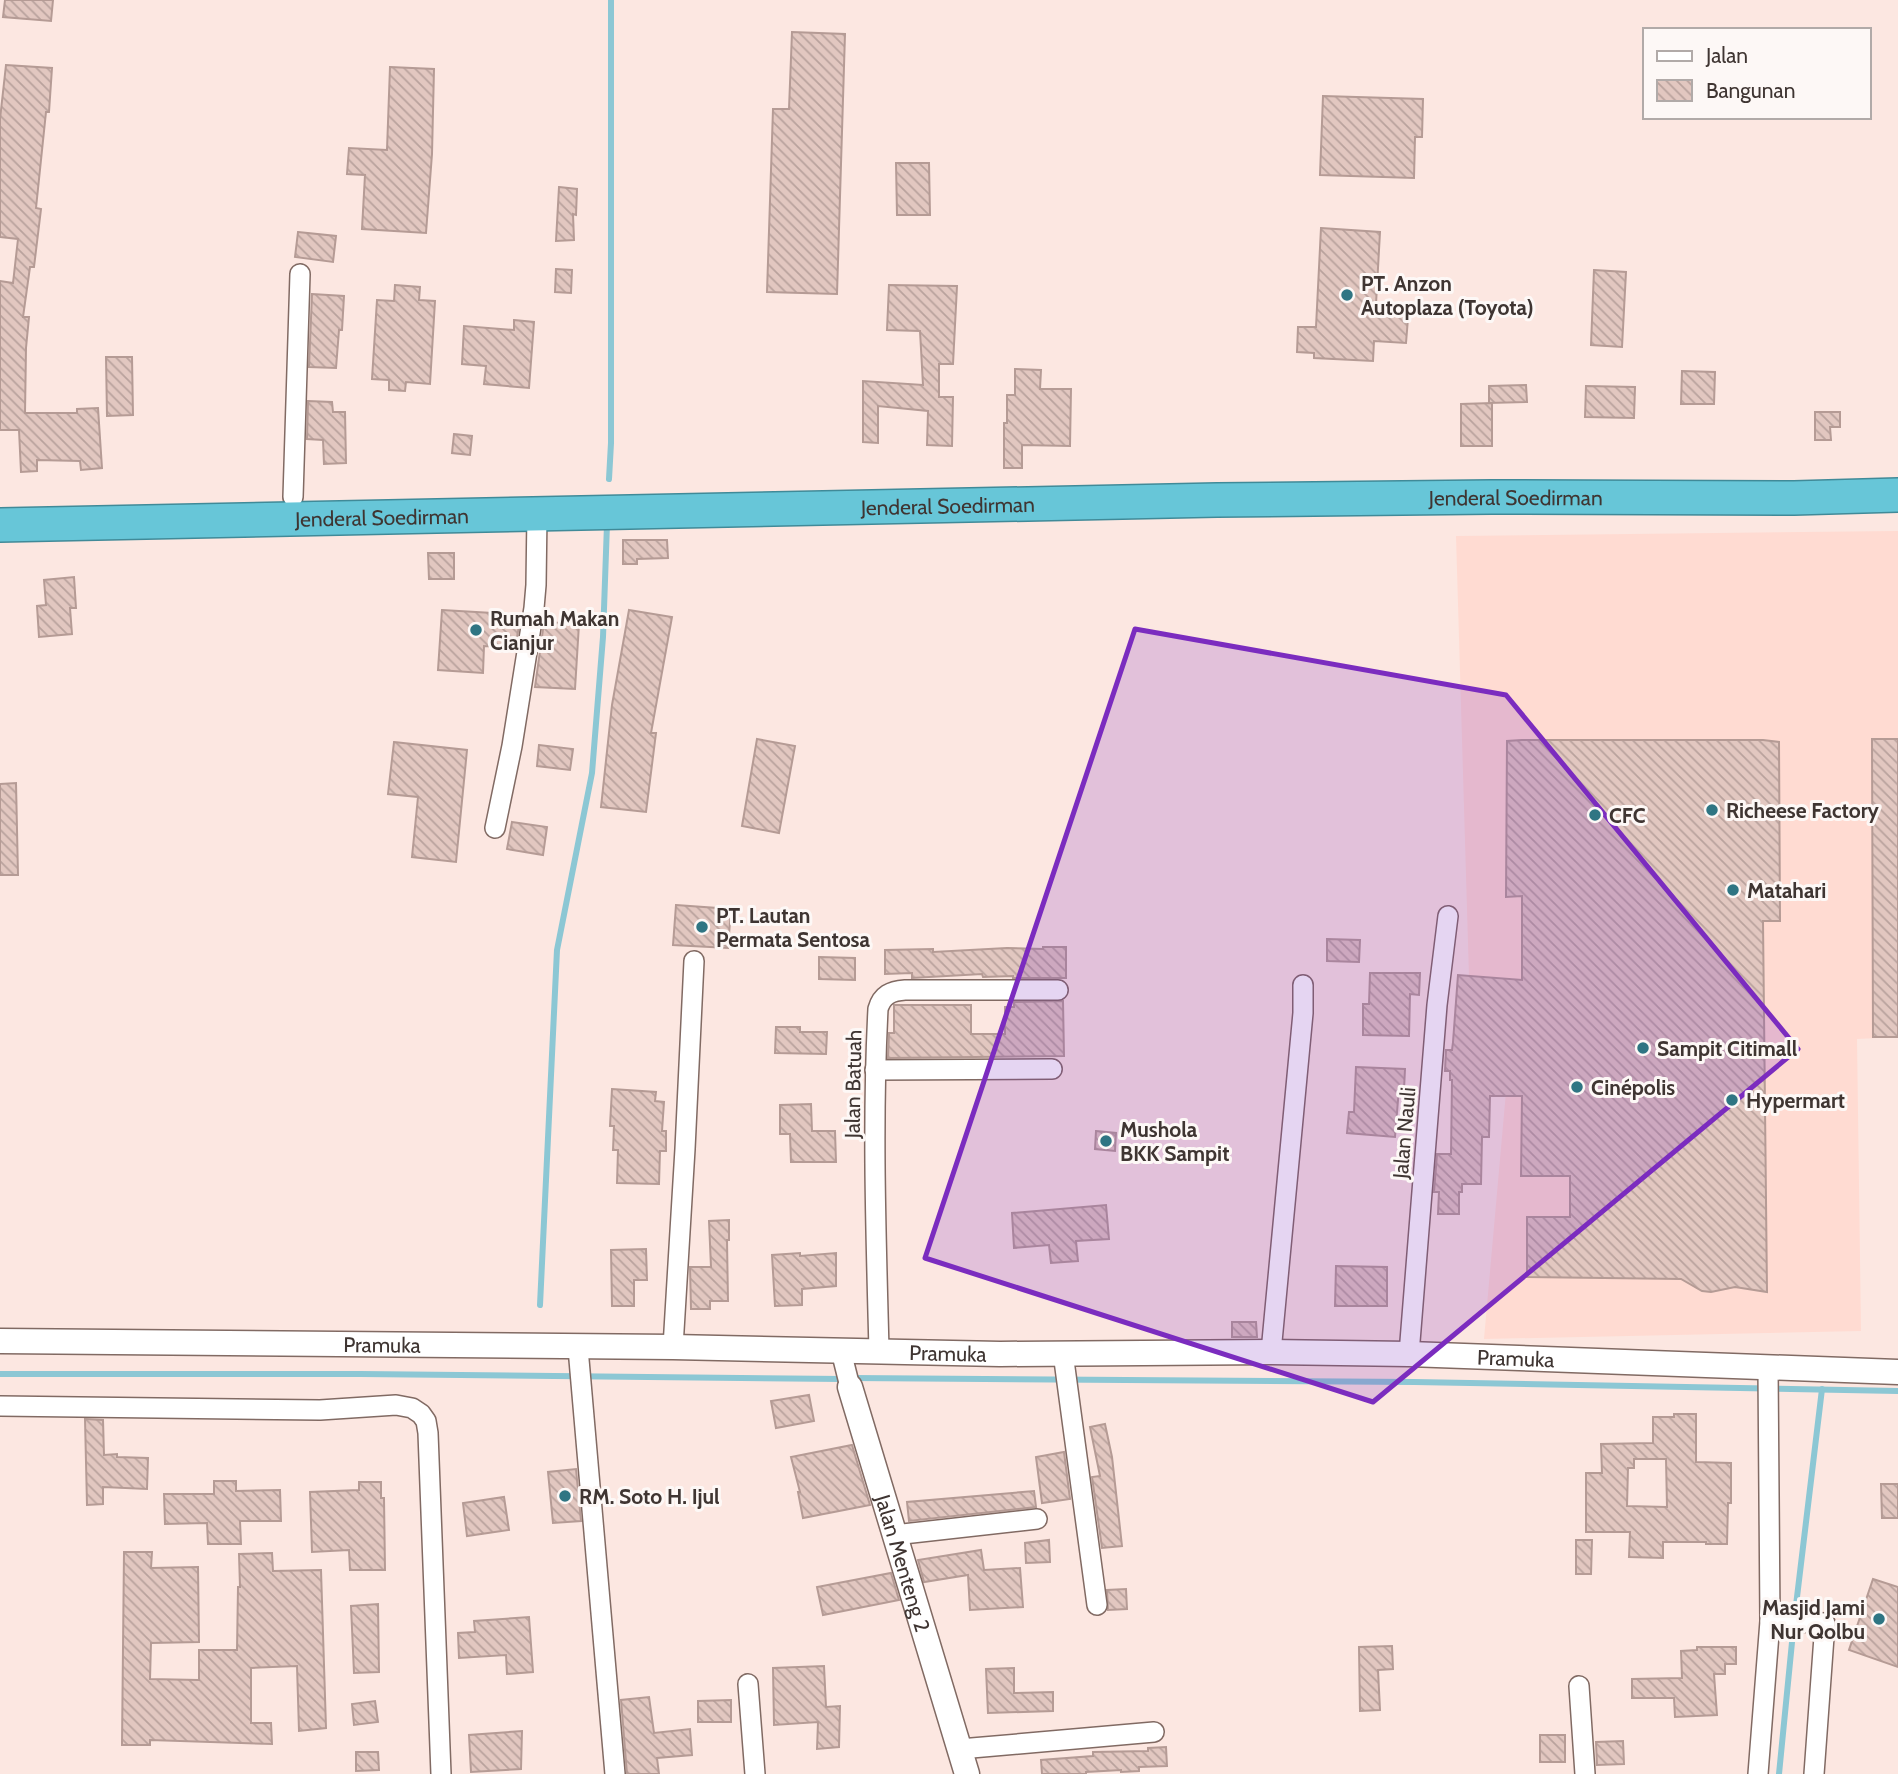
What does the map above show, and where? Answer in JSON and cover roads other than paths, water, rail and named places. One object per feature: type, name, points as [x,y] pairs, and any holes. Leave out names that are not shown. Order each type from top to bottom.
[{"type":"highway","name":"Jenderal Soedirman","points":[[1847,485],[1898,474]]},
{"type":"highway","name":"Jenderal Soedirman","points":[[0,525],[537,514],[1217,480],[1389,476],[1673,477],[1847,485],[1898,495]]},
{"type":"highway","name":"Jenderal Soedirman","points":[[0,503],[293,497],[903,495]]},
{"type":"street","points":[[293,497],[300,274]]},
{"type":"street","points":[[495,828],[512,746],[534,608],[537,514]]},
{"type":"street","name":"Jalan Nauli","points":[[1409,1354],[1437,1005],[1448,916]]},
{"type":"street","points":[[673,1348],[694,961]]},
{"type":"street","points":[[1271,1352],[1303,1013],[1303,985]]},
{"type":"street","name":"Jalan Batuah","points":[[878,1350],[874,1160],[875,1070],[880,1000],[891,992],[905,990],[1058,990]]},
{"type":"street","points":[[875,1070],[1052,1069]]},
{"type":"street","name":"Pramuka","points":[[0,1341],[349,1343],[579,1359],[673,1348],[845,1368],[878,1350],[1000,1354],[1064,1362],[1271,1352],[1409,1354],[1768,1383],[1898,1372]]},
{"type":"street","points":[[579,1359],[615,1774]]},
{"type":"street","points":[[1064,1362],[1097,1605]]},
{"type":"street","name":"Jalan Menteng 2","points":[[845,1368],[967,1774]]},
{"type":"street","points":[[1758,1774],[1770,1621],[1768,1383]]},
{"type":"street","points":[[0,1406],[320,1410],[396,1405],[412,1408],[421,1414],[426,1421],[428,1433],[441,1774]]},
{"type":"street","points":[[894,1535],[1037,1519]]},
{"type":"street","points":[[1770,1621],[1825,1623],[1814,1774]]},
{"type":"street","points":[[748,1684],[755,1774]]},
{"type":"street","points":[[1579,1686],[1585,1774]]},
{"type":"street","points":[[960,1749],[1154,1732]]},
{"type":"waterway","points":[[609,479],[611,0]]},
{"type":"waterway","points":[[540,1305],[557,950],[592,773],[603,637],[607,524]]},
{"type":"waterway","points":[[0,1374],[361,1374],[842,1379]]},
{"type":"waterway","points":[[852,1378],[1414,1382],[1898,1391]]},
{"type":"waterway","points":[[1779,1774],[1822,1389]]},
{"type":"place","name":"PT. Anzon Autoplaza (Toyota)","points":[[1347,295]]},
{"type":"place","name":"Rumah Makan Cianjur","points":[[476,630]]},
{"type":"place","name":"Richeese Factory","points":[[1712,810]]},
{"type":"place","name":"CFC","points":[[1595,815]]},
{"type":"place","name":"Matahari","points":[[1733,890]]},
{"type":"place","name":"PT. Lautan Permata Sentosa","points":[[702,927]]},
{"type":"place","name":"Sampit Citimall","points":[[1643,1048]]},
{"type":"place","name":"Cinépolis","points":[[1577,1087]]},
{"type":"place","name":"Hypermart","points":[[1732,1100]]},
{"type":"place","name":"Mushola BKK Sampit","points":[[1106,1141]]},
{"type":"place","name":"RM. Soto H. Ijul","points":[[565,1496]]},
{"type":"place","name":"Masjid Jami Nur Qolbu","points":[[1879,1619]]}]
